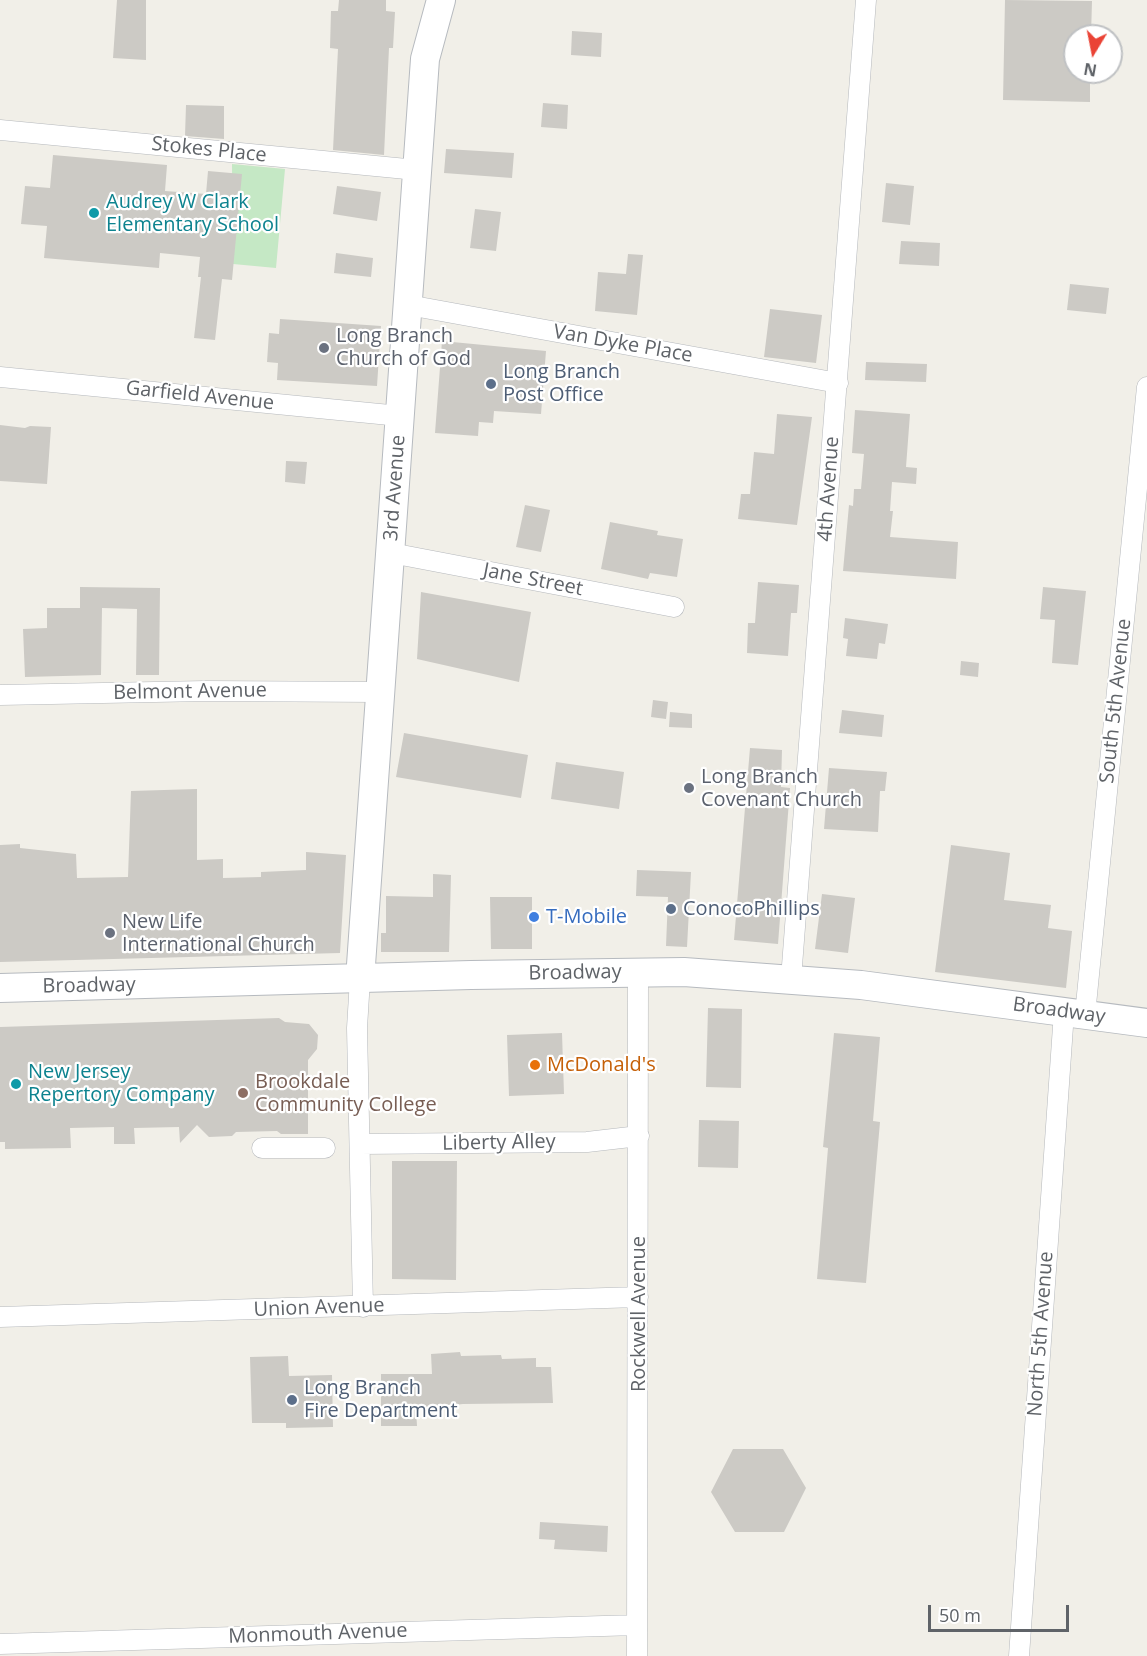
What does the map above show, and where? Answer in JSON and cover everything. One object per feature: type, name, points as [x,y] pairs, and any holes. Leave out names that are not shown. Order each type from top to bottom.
[{"type":"street","name":"3rd Avenue","points":[[360,979],[425,59],[441,0]]},
{"type":"street","name":"4th Avenue","points":[[790,979],[866,0]]},
{"type":"street","name":"Stokes Place","points":[[0,130],[417,170]]},
{"type":"street","name":"Van Dyke Place","points":[[408,305],[838,383]]},
{"type":"street","name":"Garfield Avenue","points":[[0,377],[400,416]]},
{"type":"street","name":"South 5th Avenue","points":[[1074,1014],[1147,387]]},
{"type":"street","name":"Jane Street","points":[[391,553],[674,607]]},
{"type":"street","name":"Belmont Avenue","points":[[0,695],[206,691],[379,692]]},
{"type":"street","name":"Broadway","points":[[0,988],[638,971],[790,979],[1147,1023]]},
{"type":"street","name":"Rockwell Avenue","points":[[637,1656],[638,971]]},
{"type":"street","points":[[360,979],[357,1028],[363,1307]]},
{"type":"street","name":"North 5th Avenue","points":[[1019,1656],[1074,1014]]},
{"type":"street","name":"Liberty Alley","points":[[360,1144],[587,1142],[639,1136]]},
{"type":"street","points":[[262,1148],[326,1148]]},
{"type":"street","name":"Union Avenue","points":[[0,1317],[638,1297]]},
{"type":"street","name":"Monmouth Avenue","points":[[0,1644],[637,1625]]},
{"type":"green space","points":[[232,164],[285,169],[276,268],[233,264]]},
{"type":"building","points":[[117,0],[146,0],[146,60],[113,58]]},
{"type":"building","points":[[339,0],[386,0],[386,11],[395,12],[393,48],[389,48],[384,155],[333,150],[338,49],[330,48],[331,11],[338,11]]},
{"type":"building","points":[[1005,0],[1092,1],[1091,24],[1063,24],[1063,84],[1090,84],[1090,102],[1003,100]]},
{"type":"building","points":[[572,31],[602,33],[601,57],[571,55]]},
{"type":"building","points":[[543,103],[568,105],[567,129],[541,127]]},
{"type":"building","points":[[186,105],[224,106],[224,139],[185,136]]},
{"type":"building","points":[[446,149],[514,153],[512,178],[444,173]]},
{"type":"building","name":"Audrey W Clark Elementary School","points":[[53,155],[167,165],[165,191],[206,194],[208,171],[242,174],[232,280],[222,279],[215,340],[194,338],[201,277],[198,277],[200,257],[160,253],[159,268],[44,258],[47,226],[21,224],[25,186],[50,188]]},
{"type":"building","points":[[886,183],[914,186],[910,225],[882,222]]},
{"type":"building","points":[[337,186],[381,192],[377,221],[333,214]]},
{"type":"building","points":[[475,209],[501,212],[496,251],[470,248]]},
{"type":"building","points":[[901,241],[940,243],[939,266],[899,264]]},
{"type":"building","points":[[336,253],[373,258],[371,277],[334,273]]},
{"type":"building","points":[[628,254],[643,255],[637,315],[595,311],[598,272],[626,274]]},
{"type":"building","points":[[1070,284],[1109,288],[1106,314],[1067,310]]},
{"type":"building","points":[[770,309],[822,315],[816,363],[764,357]]},
{"type":"building","name":"Long Branch Church of God","points":[[280,319],[381,326],[377,386],[277,380],[278,363],[267,362],[269,333],[279,334]]},
{"type":"building","name":"Long Branch Post Office","points":[[442,341],[546,351],[541,414],[494,411],[493,423],[479,422],[478,436],[435,433]]},
{"type":"building","points":[[866,362],[927,364],[926,382],[865,380]]},
{"type":"building","points":[[855,410],[910,414],[906,467],[917,468],[916,484],[892,482],[890,511],[893,511],[890,537],[958,542],[956,579],[843,571],[849,505],[853,506],[854,489],[861,489],[864,454],[852,453]]},
{"type":"building","points":[[777,414],[812,417],[797,525],[738,519],[741,494],[750,494],[754,452],[774,454]]},
{"type":"building","points":[[0,425],[25,428],[30,426],[51,427],[47,484],[0,481]]},
{"type":"building","points":[[286,461],[307,462],[305,484],[285,482]]},
{"type":"building","points":[[525,505],[550,510],[541,552],[516,547]]},
{"type":"building","points":[[610,522],[658,531],[657,535],[683,539],[677,577],[650,573],[648,579],[601,569]]},
{"type":"building","points":[[758,582],[799,585],[797,613],[791,613],[788,656],[747,653],[748,623],[755,623]]},
{"type":"building","points":[[80,587],[160,588],[159,675],[136,675],[137,609],[102,608],[101,675],[25,677],[23,629],[47,628],[47,608],[80,608]]},
{"type":"building","points":[[1043,587],[1086,591],[1078,665],[1052,663],[1055,620],[1040,619]]},
{"type":"building","points":[[421,592],[531,612],[519,682],[417,659]]},
{"type":"building","points":[[845,618],[888,624],[885,644],[879,643],[877,659],[846,656],[848,639],[843,638]]},
{"type":"building","points":[[961,661],[979,663],[978,677],[960,675]]},
{"type":"building","points":[[653,700],[668,702],[666,719],[651,717]]},
{"type":"building","points":[[842,710],[884,715],[882,737],[839,733]]},
{"type":"building","points":[[670,712],[692,714],[692,728],[669,727]]},
{"type":"building","points":[[404,733],[528,755],[521,798],[396,777]]},
{"type":"building","points":[[750,748],[782,750],[781,787],[790,788],[778,944],[734,940]]},
{"type":"building","points":[[556,762],[624,772],[619,809],[551,799]]},
{"type":"building","points":[[829,768],[887,772],[885,791],[880,791],[878,832],[824,829]]},
{"type":"building","points":[[197,789],[197,860],[223,859],[223,878],[261,877],[261,872],[306,870],[306,852],[346,855],[340,953],[0,962],[0,845],[20,844],[20,848],[76,854],[77,878],[128,877],[131,791]]},
{"type":"building","points":[[951,845],[1010,853],[1004,900],[1051,905],[1048,928],[1072,931],[1066,988],[935,972]]},
{"type":"building","points":[[637,870],[691,872],[687,947],[666,946],[668,897],[636,896]]},
{"type":"building","points":[[433,874],[451,875],[449,952],[381,952],[381,933],[386,933],[386,896],[433,897]]},
{"type":"building","points":[[822,894],[855,898],[848,953],[815,949]]},
{"type":"building","points":[[490,897],[532,897],[532,949],[491,949]]},
{"type":"building","points":[[708,1008],[742,1009],[741,1088],[706,1087]]},
{"type":"building","points":[[279,1018],[285,1022],[309,1024],[318,1035],[317,1049],[308,1060],[308,1134],[281,1134],[277,1131],[236,1132],[232,1136],[209,1137],[197,1125],[180,1143],[179,1127],[134,1128],[135,1144],[114,1144],[114,1127],[70,1128],[71,1148],[5,1149],[5,1142],[0,1142],[0,1027]]},
{"type":"building","name":"McDonald's","points":[[562,1033],[564,1094],[509,1096],[507,1035]]},
{"type":"building","points":[[834,1033],[880,1037],[873,1121],[880,1122],[866,1283],[817,1279],[828,1148],[823,1147]]},
{"type":"building","points":[[699,1120],[739,1121],[738,1168],[698,1167]]},
{"type":"building","points":[[392,1161],[457,1161],[456,1280],[392,1279]]},
{"type":"building","points":[[460,1352],[461,1356],[501,1355],[502,1359],[536,1358],[536,1367],[551,1367],[553,1403],[463,1404],[416,1409],[417,1426],[381,1426],[381,1374],[432,1374],[431,1354]]},
{"type":"building","name":"Long Branch Fire Department","points":[[288,1356],[289,1376],[332,1375],[333,1427],[286,1428],[286,1423],[252,1423],[250,1357]]},
{"type":"building","points":[[733,1449],[783,1449],[806,1488],[784,1532],[735,1532],[711,1492]]},
{"type":"building","points":[[540,1522],[608,1526],[607,1552],[554,1549],[555,1540],[539,1539]]},
{"type":"place","name":"Audrey W Clark Elementary School","points":[[94,213]]},
{"type":"place","name":"Long Branch Church of God","points":[[324,348]]},
{"type":"place","name":"Long Branch Post Office","points":[[491,384]]},
{"type":"place","name":"Long Branch Covenant Church","points":[[689,788]]},
{"type":"place","name":"ConocoPhillips","points":[[671,909]]},
{"type":"place","name":"T-Mobile","points":[[534,917]]},
{"type":"place","name":"New Life International Church","points":[[110,933]]},
{"type":"place","name":"McDonald's","points":[[535,1065]]},
{"type":"place","name":"New Jersey Repertory Company","points":[[16,1084]]},
{"type":"place","name":"Brookdale Community College","points":[[243,1093]]},
{"type":"place","name":"Long Branch Fire Department","points":[[292,1400]]}]
